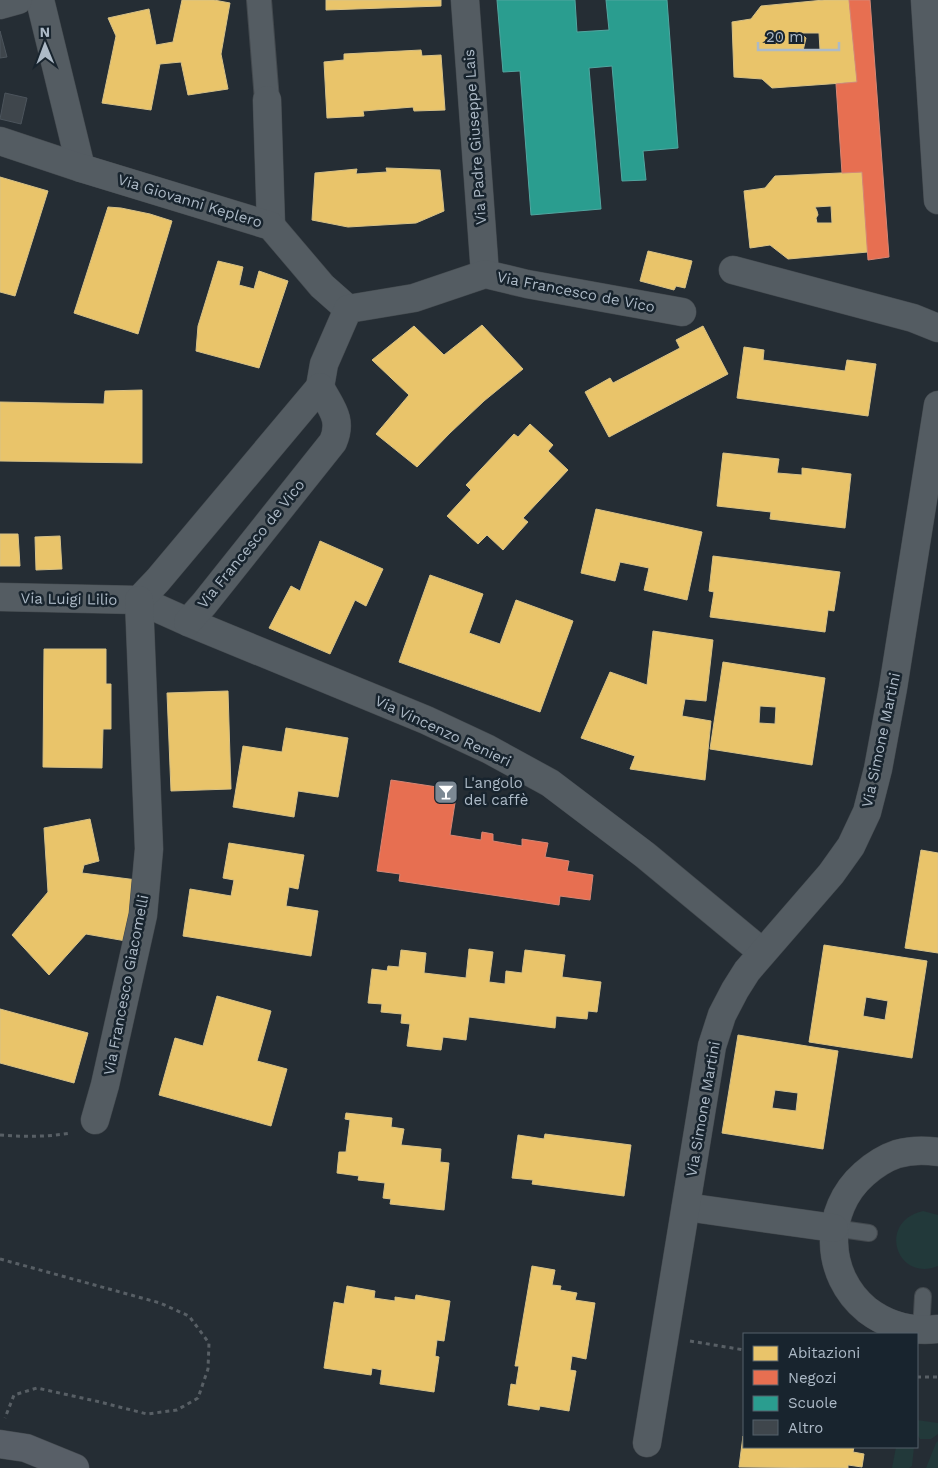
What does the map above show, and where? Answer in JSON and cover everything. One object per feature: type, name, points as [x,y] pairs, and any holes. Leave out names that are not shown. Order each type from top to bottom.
[{"type":"main road","points":[[2,1432],[26,1448],[75,1468]]},
{"type":"street","points":[[0,5],[18,0]]},
{"type":"street","points":[[40,0],[81,168]]},
{"type":"street","points":[[258,0],[267,100],[271,226]]},
{"type":"street","name":"Via Padre Giuseppe Lais","points":[[465,0],[485,274]]},
{"type":"street","points":[[925,0],[938,200]]},
{"type":"street","name":"Via Giovanni Keplero","points":[[0,141],[81,168],[271,226],[322,286],[348,309]]},
{"type":"street","points":[[734,270],[912,318],[938,328]]},
{"type":"street","name":"Via Francesco de Vico","points":[[348,309],[414,298],[485,274],[527,284],[682,312]]},
{"type":"street","points":[[139,600],[158,580],[320,387],[324,364],[348,309]]},
{"type":"street","name":"Via Francesco de Vico","points":[[188,622],[332,442],[336,433],[337,418],[320,387]]},
{"type":"street","name":"Via Simone Martini","points":[[647,1444],[712,1046],[722,1015],[734,990],[762,952],[831,874],[852,846],[867,812],[878,769],[895,679],[938,405]]},
{"type":"street","name":"Via Luigi Lilio","points":[[0,598],[139,600]]},
{"type":"street","name":"Via Vincenzo Renieri","points":[[139,600],[426,720],[488,749],[550,783],[645,855],[762,952]]},
{"type":"street","name":"Via Francesco Giacomelli","points":[[95,1120],[105,1085],[142,915],[149,850],[139,600]]},
{"type":"street","points":[[930,1330],[901,1328],[877,1317],[857,1301],[842,1279],[834,1254],[834,1228],[841,1204],[854,1182],[873,1166],[895,1155],[920,1150],[938,1152]]},
{"type":"street","points":[[686,1207],[834,1228]]},
{"type":"lane","points":[[834,1228],[869,1233]]},
{"type":"lane","points":[[923,1296],[930,1330]]},
{"type":"path","points":[[0,1135],[18,1137],[55,1136],[75,1132],[95,1120]]},
{"type":"path","points":[[0,1259],[160,1303],[189,1316],[209,1343],[208,1368],[198,1398],[177,1410],[146,1414],[37,1388],[14,1395],[2,1432]]},
{"type":"path","points":[[664,1337],[743,1350]]},
{"type":"path","points":[[918,1377],[938,1376]]},
{"type":"green space","points":[[923,1211],[938,1215],[938,1266],[924,1269],[912,1266],[903,1259],[898,1249],[896,1238],[900,1227],[908,1217]]},
{"type":"green space","points":[[918,1420],[938,1423],[938,1434],[931,1439],[920,1439],[918,1436]]},
{"type":"green space","points":[[938,1441],[938,1468],[926,1468],[936,1443]]},
{"type":"green space","points":[[896,1448],[914,1448],[912,1466],[909,1468],[892,1468]]},
{"type":"building: Abitazioni","points":[[182,0],[214,0],[230,3],[221,54],[228,89],[188,95],[181,62],[160,64],[151,110],[102,103],[116,36],[108,18],[149,9],[156,45],[173,42]]},
{"type":"building: Abitazioni","points":[[326,0],[441,0],[441,6],[326,10]]},
{"type":"building: Abitazioni","points":[[824,0],[849,0],[857,82],[772,88],[762,79],[734,77],[732,22],[751,19],[761,6]],"holes":[[[801,33],[819,33],[820,50],[803,51],[806,38]]]},
{"type":"building: Abitazioni","points":[[421,50],[422,56],[441,55],[445,110],[414,111],[413,107],[363,111],[364,116],[327,118],[324,62],[344,60],[344,54]]},
{"type":"building: Abitazioni","points":[[386,168],[440,170],[444,211],[416,223],[348,227],[312,220],[315,173],[357,169],[356,174],[387,172]]},
{"type":"building: Abitazioni","points":[[862,172],[868,252],[788,259],[770,245],[750,248],[744,191],[765,188],[775,176]],"holes":[[[831,206],[832,223],[817,223],[816,218],[818,215],[815,207]]]},
{"type":"building: Abitazioni","points":[[0,177],[48,191],[15,296],[0,292]]},
{"type":"building: Abitazioni","points":[[108,207],[150,214],[172,221],[138,334],[74,313]]},
{"type":"building: Abitazioni","points":[[648,251],[692,261],[685,288],[676,286],[674,290],[640,281]]},
{"type":"building: Abitazioni","points":[[218,261],[243,267],[239,285],[254,289],[259,271],[288,281],[259,368],[196,351],[198,326]]},
{"type":"building: Abitazioni","points":[[482,325],[523,369],[484,401],[417,467],[376,434],[409,395],[372,360],[414,326],[444,355]]},
{"type":"building: Abitazioni","points":[[703,326],[728,374],[609,437],[585,392],[610,378],[613,383],[680,348],[676,340]]},
{"type":"building: Abitazioni","points":[[744,347],[764,350],[763,360],[845,371],[847,360],[876,364],[868,416],[737,398]]},
{"type":"building: Abitazioni","points":[[142,390],[142,463],[0,461],[0,402],[104,404],[105,391]]},
{"type":"building: Abitazioni","points":[[530,424],[553,445],[548,451],[568,470],[523,518],[528,522],[503,550],[487,535],[478,544],[447,516],[471,490],[466,485],[514,434],[518,437]]},
{"type":"building: Abitazioni","points":[[723,453],[779,459],[777,473],[802,475],[802,468],[851,474],[845,528],[770,519],[771,512],[717,506]]},
{"type":"building: Abitazioni","points":[[596,509],[702,532],[687,600],[644,590],[649,568],[620,562],[615,581],[581,573]]},
{"type":"building: Abitazioni","points":[[0,534],[18,534],[20,566],[0,566]]},
{"type":"building: Abitazioni","points":[[60,536],[62,569],[36,570],[35,537]]},
{"type":"building: Abitazioni","points":[[320,541],[383,569],[366,606],[355,600],[330,654],[269,628],[291,586],[300,591]]},
{"type":"building: Abitazioni","points":[[713,556],[840,572],[834,611],[828,610],[825,632],[710,617],[714,592],[709,591]]},
{"type":"building: Abitazioni","points":[[430,575],[483,594],[469,633],[500,644],[516,600],[573,621],[540,712],[399,662]]},
{"type":"building: Abitazioni","points":[[653,631],[713,640],[706,701],[685,699],[682,716],[711,721],[705,780],[630,769],[635,756],[581,738],[610,672],[647,685]]},
{"type":"building: Abitazioni","points":[[44,649],[106,649],[106,684],[111,684],[111,729],[103,729],[102,768],[43,767]]},
{"type":"building: Abitazioni","points":[[723,662],[825,678],[812,765],[710,749]],"holes":[[[760,706],[776,707],[775,724],[759,723]]]},
{"type":"building: Abitazioni","points":[[228,691],[231,789],[171,791],[167,693]]},
{"type":"building: Abitazioni","points":[[286,728],[348,738],[338,797],[298,791],[294,817],[233,807],[243,746],[282,752]]},
{"type":"building: Abitazioni","points":[[90,819],[99,861],[84,865],[82,873],[137,880],[126,941],[86,934],[49,975],[12,935],[48,892],[44,828]]},
{"type":"building: Abitazioni","points":[[229,843],[304,855],[298,889],[289,887],[286,906],[318,911],[311,956],[183,936],[190,889],[231,896],[234,880],[223,878]]},
{"type":"building: Abitazioni","points":[[921,850],[938,853],[938,953],[905,948]]},
{"type":"building: Abitazioni","points":[[824,945],[927,961],[912,1058],[809,1042]],"holes":[[[866,997],[888,1001],[885,1020],[863,1016]]]},
{"type":"building: Abitazioni","points":[[469,949],[493,952],[489,982],[505,984],[506,971],[522,973],[525,950],[565,955],[562,977],[601,982],[597,1012],[588,1011],[587,1019],[556,1016],[555,1028],[469,1017],[466,1040],[443,1037],[441,1050],[407,1046],[410,1024],[401,1023],[402,1014],[381,1012],[382,1004],[368,1003],[372,969],[387,971],[388,966],[399,967],[401,950],[426,953],[424,973],[466,978]]},
{"type":"building: Abitazioni","points":[[217,996],[271,1011],[257,1061],[287,1069],[271,1126],[159,1095],[175,1038],[203,1046]]},
{"type":"building: Abitazioni","points":[[0,1009],[88,1033],[74,1083],[0,1063]]},
{"type":"building: Abitazioni","points":[[738,1035],[838,1051],[823,1149],[722,1133]],"holes":[[[775,1090],[798,1093],[796,1111],[772,1108]]]},
{"type":"building: Abitazioni","points":[[346,1113],[392,1118],[391,1127],[404,1129],[401,1145],[441,1149],[440,1162],[449,1163],[444,1210],[390,1204],[391,1199],[383,1198],[385,1183],[358,1180],[359,1176],[337,1173],[339,1152],[346,1152],[350,1120],[345,1119]]},
{"type":"building: Abitazioni","points":[[545,1134],[631,1145],[624,1196],[532,1184],[533,1180],[512,1178],[518,1135],[544,1139]]},
{"type":"building: Abitazioni","points":[[532,1266],[555,1270],[552,1285],[561,1286],[560,1290],[577,1293],[575,1300],[595,1303],[586,1359],[572,1356],[570,1370],[576,1371],[569,1411],[540,1406],[539,1410],[508,1405],[511,1384],[516,1385],[519,1366],[515,1366]]},
{"type":"building: Abitazioni","points":[[347,1286],[375,1291],[374,1298],[395,1301],[395,1297],[415,1300],[416,1295],[450,1301],[444,1341],[437,1340],[435,1356],[439,1357],[434,1392],[380,1384],[382,1370],[372,1368],[371,1375],[324,1368],[334,1302],[344,1304]]},
{"type":"building: Abitazioni","points":[[743,1436],[743,1448],[854,1448],[853,1452],[864,1454],[862,1467],[848,1465],[848,1468],[739,1467]]},
{"type":"building: Negozi","points":[[849,0],[870,0],[889,257],[868,260],[862,172],[842,173],[836,84],[857,82]]},
{"type":"building: Negozi","points":[[391,780],[457,790],[450,835],[481,840],[482,832],[493,834],[493,841],[522,846],[522,839],[548,843],[545,857],[569,861],[567,871],[593,875],[590,900],[560,896],[559,905],[399,881],[400,874],[377,871]]},
{"type":"building: Scuole","points":[[497,0],[575,0],[577,32],[609,30],[606,0],[667,0],[678,148],[643,151],[646,180],[622,181],[612,66],[589,68],[601,209],[531,215],[520,71],[503,72]]},
{"type":"building: Altro","points":[[0,31],[7,57],[0,58]]},
{"type":"building: Altro","points":[[5,93],[27,98],[21,124],[0,119]]},
{"type":"place","name":"L'angolo del caffè","points":[[446,792]]}]
